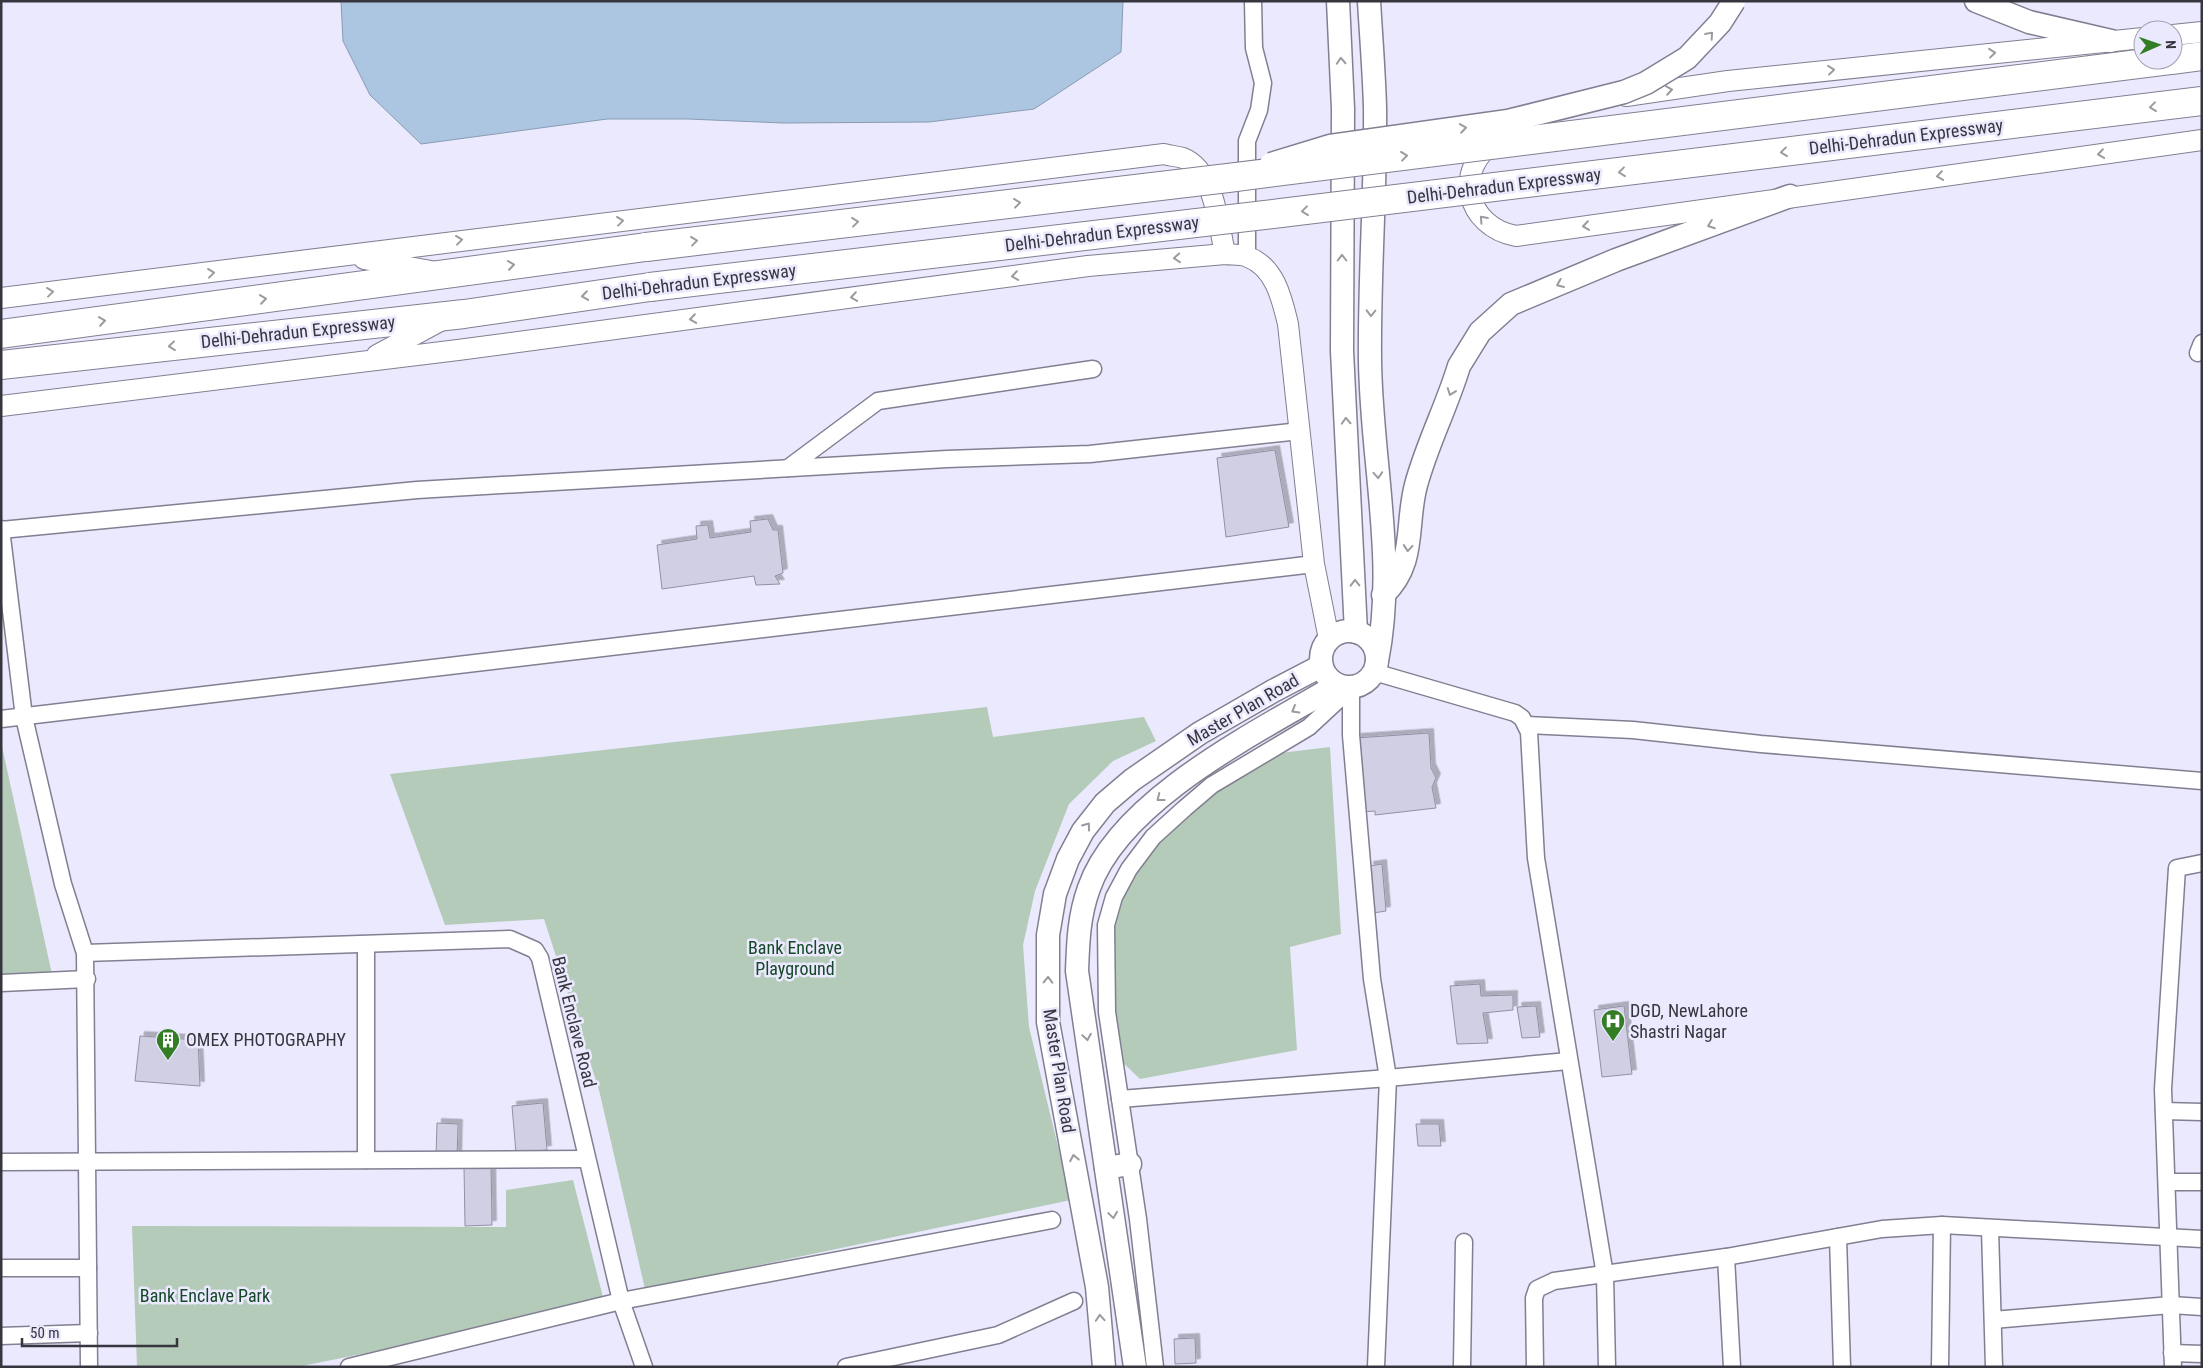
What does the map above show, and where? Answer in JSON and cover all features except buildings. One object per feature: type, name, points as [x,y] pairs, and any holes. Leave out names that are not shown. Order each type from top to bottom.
[{"type":"highway","name":"Delhi-Dehradun Expressway","points":[[2183,59],[2202,56]]},
{"type":"highway","name":"Delhi-Dehradun Expressway","points":[[1,334],[646,247],[1228,178],[2133,65]]},
{"type":"highway","name":"Delhi-Dehradun Expressway","points":[[1,366],[453,314],[650,287],[1271,215],[2202,101]]},
{"type":"main road","points":[[1338,1],[1343,109],[1342,351],[1356,632]]},
{"type":"main road","points":[[1135,1367],[1077,971],[1079,922],[1089,887],[1108,850],[1132,820],[1200,767],[1344,686],[1366,682],[1375,666],[1383,631],[1384,595],[1383,545],[1370,361],[1375,107],[1369,1]]},
{"type":"main road","points":[[1228,178],[1330,146],[1508,122],[1624,92],[1646,83],[1686,58],[1720,23],[1734,1]]},
{"type":"main road","points":[[1976,1],[2029,22],[2110,41]]},
{"type":"main road","points":[[1384,595],[1397,580],[1406,562],[1416,485],[1459,366],[1468,348],[1490,321],[1511,304],[1607,264],[1790,196]]},
{"type":"main road","points":[[1344,686],[1325,675],[1321,666],[1323,647],[1337,633],[1356,632],[1372,642],[1375,666]]},
{"type":"main road","name":"Master Plan Road","points":[[1104,1367],[1097,1287],[1048,1022],[1048,935],[1054,894],[1068,859],[1083,831],[1105,803],[1132,780],[1200,733],[1321,666]]},
{"type":"main road","points":[[1106,1168],[1130,1164]]},
{"type":"street","points":[[1247,256],[1247,141],[1258,110],[1263,83],[1254,48],[1253,1]]},
{"type":"street","points":[[2183,34],[2202,32]]},
{"type":"street","points":[[2133,39],[1728,81],[1578,103],[1488,147],[1474,164],[1470,185],[1474,206],[1486,223],[1495,230],[1516,236],[1790,196],[2202,140]]},
{"type":"street","points":[[1,298],[1164,154],[1184,159],[1198,170],[1210,187],[1225,254]]},
{"type":"street","points":[[351,286],[436,243]]},
{"type":"street","points":[[1,406],[458,350],[1088,266],[1225,254],[1247,256],[1261,263],[1281,294],[1288,324],[1314,564],[1329,639]]},
{"type":"street","points":[[347,256],[447,274]]},
{"type":"street","points":[[367,361],[453,314]]},
{"type":"street","points":[[367,324],[458,350]]},
{"type":"street","points":[[788,468],[878,401],[1093,369]]},
{"type":"street","points":[[89,1367],[87,978],[85,952],[63,884],[24,717],[1,530],[418,490],[946,459],[1090,454],[1300,432]]},
{"type":"street","points":[[1,719],[1314,564]]},
{"type":"street","points":[[1375,666],[1515,713],[1527,725],[1529,732],[1536,858],[1568,1061],[1605,1275],[1607,1367]]},
{"type":"street","points":[[1344,686],[1351,735],[1372,979],[1388,1078],[1376,1367]]},
{"type":"street","points":[[1155,1367],[1130,1164],[1107,1012],[1106,925],[1114,897],[1129,869],[1153,837],[1206,790],[1243,765],[1309,727],[1344,686]]},
{"type":"street","points":[[1527,725],[1633,730],[1770,745],[2202,781]]},
{"type":"street","points":[[2202,863],[2177,868],[2164,1111],[2172,1360],[2202,1354]]},
{"type":"street","name":"Bank Enclave Road","points":[[85,952],[366,945],[510,939],[535,950],[540,958],[621,1301],[644,1367]]},
{"type":"street","points":[[366,945],[366,1160]]},
{"type":"street","points":[[1,983],[87,978]]},
{"type":"street","points":[[1120,1099],[1388,1078],[1568,1061]]},
{"type":"street","points":[[2164,1111],[2202,1112]]},
{"type":"street","points":[[1,1162],[586,1159]]},
{"type":"street","points":[[2167,1182],[2202,1182]]},
{"type":"street","points":[[349,1367],[621,1301],[1052,1220]]},
{"type":"street","points":[[1535,1367],[1534,1298],[1537,1289],[1554,1281],[1726,1257],[1882,1229],[1942,1225],[1990,1229],[2202,1238]]},
{"type":"street","points":[[1940,1367],[1942,1225]]},
{"type":"street","points":[[1990,1229],[1994,1367]]},
{"type":"street","points":[[1838,1237],[1842,1367]]},
{"type":"street","points":[[1462,1367],[1464,1242]]},
{"type":"street","points":[[1726,1257],[1732,1367]]},
{"type":"street","points":[[1,1268],[88,1268]]},
{"type":"street","points":[[846,1367],[998,1335],[1074,1301]]},
{"type":"street","points":[[1993,1320],[2171,1305],[2202,1307]]},
{"type":"street","points":[[1,1336],[89,1333]]},
{"type":"green space","name":"Bank Enclave Playground","points":[[987,707],[993,737],[1144,717],[1156,741],[1113,761],[1069,804],[1035,891],[1023,945],[1029,1027],[1071,1200],[645,1289],[599,1090],[544,919],[445,925],[390,774]]},
{"type":"green space","points":[[1,742],[55,988],[1,991]]},
{"type":"green space","points":[[1330,747],[1341,934],[1290,947],[1297,1050],[1140,1079],[1118,1058],[1106,924],[1139,855],[1205,794],[1280,753]]},
{"type":"green space","name":"Bank Enclave Park","points":[[573,1180],[605,1305],[297,1367],[137,1367],[132,1226],[506,1227],[506,1190]]},
{"type":"water","points":[[341,1],[1123,1],[1121,52],[1034,109],[929,122],[783,123],[688,119],[607,119],[421,144],[370,95],[343,41]]},
{"type":"place","name":"DGD, NewLahore Shastri Nagar","points":[[1613,1042]]},
{"type":"place","name":"OMEX PHOTOGRAPHY","points":[[168,1061]]}]
